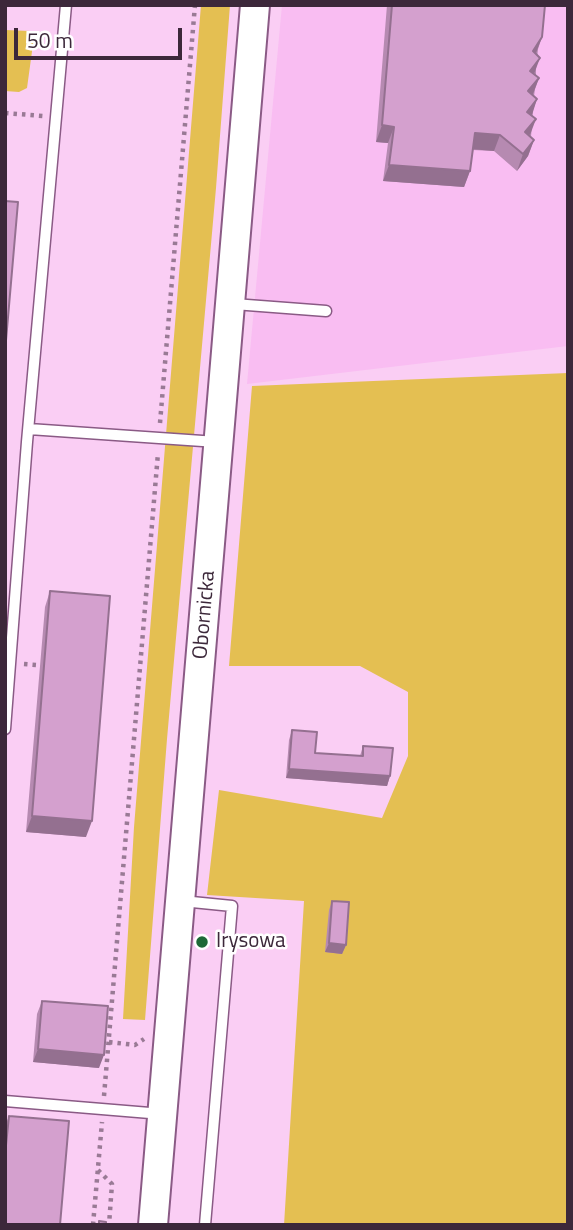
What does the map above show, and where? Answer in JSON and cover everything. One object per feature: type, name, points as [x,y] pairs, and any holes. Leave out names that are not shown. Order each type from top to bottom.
[{"type":"main road","name":"Obornicka","points":[[153,1225],[255,5]]},
{"type":"lane","points":[[5,729],[66,5]]},
{"type":"lane","points":[[230,304],[326,311]]},
{"type":"lane","points":[[29,429],[219,443]]},
{"type":"lane","points":[[5,562],[18,563]]},
{"type":"lane","points":[[181,901],[232,906],[205,1225]]},
{"type":"lane","points":[[5,1101],[163,1114]]},
{"type":"path","points":[[93,1225],[195,5]]},
{"type":"path","points":[[5,113],[56,117]]},
{"type":"path","points":[[101,1041],[135,1045],[153,1034]]},
{"type":"path","points":[[98,1170],[112,1184],[109,1225]]},
{"type":"shaded area","points":[[201,5],[230,5],[145,1020],[123,1019],[134,827]]},
{"type":"shaded area","points":[[282,5],[568,5],[568,346],[247,384]]},
{"type":"shaded area","points":[[5,30],[30,31],[34,37],[27,88],[19,92],[5,91]]},
{"type":"shaded area","points":[[568,373],[568,1225],[284,1225],[304,901],[207,895],[219,790],[382,818],[408,756],[408,692],[360,666],[229,666],[252,386]]},
{"type":"building","points":[[392,5],[545,5],[542,37],[533,51],[540,58],[530,71],[539,78],[528,91],[537,99],[527,112],[536,119],[525,132],[534,140],[523,154],[500,135],[475,133],[470,171],[389,165],[394,127],[382,125]]},
{"type":"building","points":[[5,201],[18,202],[5,352]]},
{"type":"building","points":[[50,591],[110,596],[92,821],[32,816]]},
{"type":"building","points":[[292,730],[317,732],[315,753],[363,756],[363,746],[393,748],[390,776],[289,769]]},
{"type":"building","points":[[332,901],[349,902],[346,945],[329,943]]},
{"type":"building","points":[[42,1001],[108,1006],[104,1055],[38,1049]]},
{"type":"building","points":[[9,1116],[69,1121],[60,1225],[5,1225],[5,1155]]},
{"type":"place","name":"Irysowa","points":[[202,942]]}]
